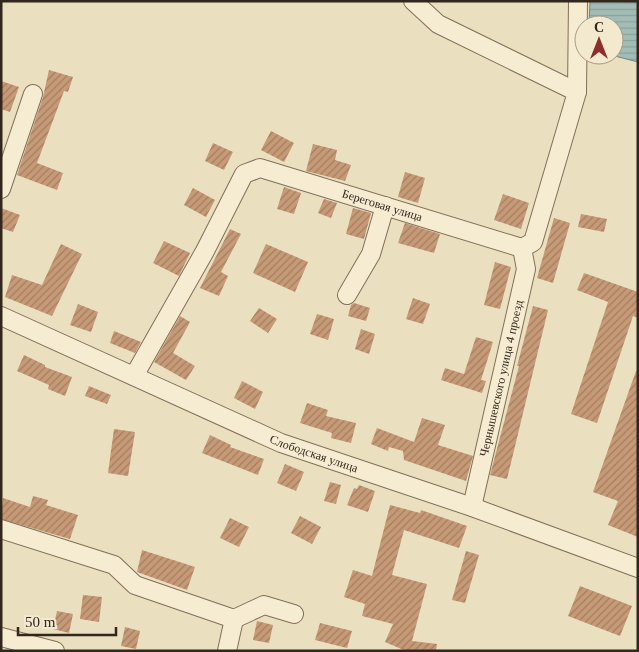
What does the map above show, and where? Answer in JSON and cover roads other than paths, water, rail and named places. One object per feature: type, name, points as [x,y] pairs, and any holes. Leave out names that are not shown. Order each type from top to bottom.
[{"type":"street","points":[[413,1],[438,24],[577,92]]},
{"type":"street","points":[[522,248],[533,242],[577,92],[578,1]]},
{"type":"street","points":[[1,189],[33,94]]},
{"type":"street","name":"Береговая улица","points":[[134,376],[205,252],[244,174],[260,168],[522,248]]},
{"type":"street","points":[[348,294],[371,254],[385,206]]},
{"type":"street","name":"Чернышевского улица 4 проезд","points":[[472,507],[526,269],[522,248]]},
{"type":"street","name":"Слободская улица","points":[[1,316],[281,443],[472,507],[638,568]]},
{"type":"street","points":[[1,530],[114,565],[135,585],[234,619],[264,605],[294,614]]},
{"type":"street","points":[[227,651],[234,619]]},
{"type":"street","points":[[1,637],[55,651]]},
{"type":"water","points":[[590,1],[638,2],[638,62],[624,58],[624,15],[589,15]]}]
